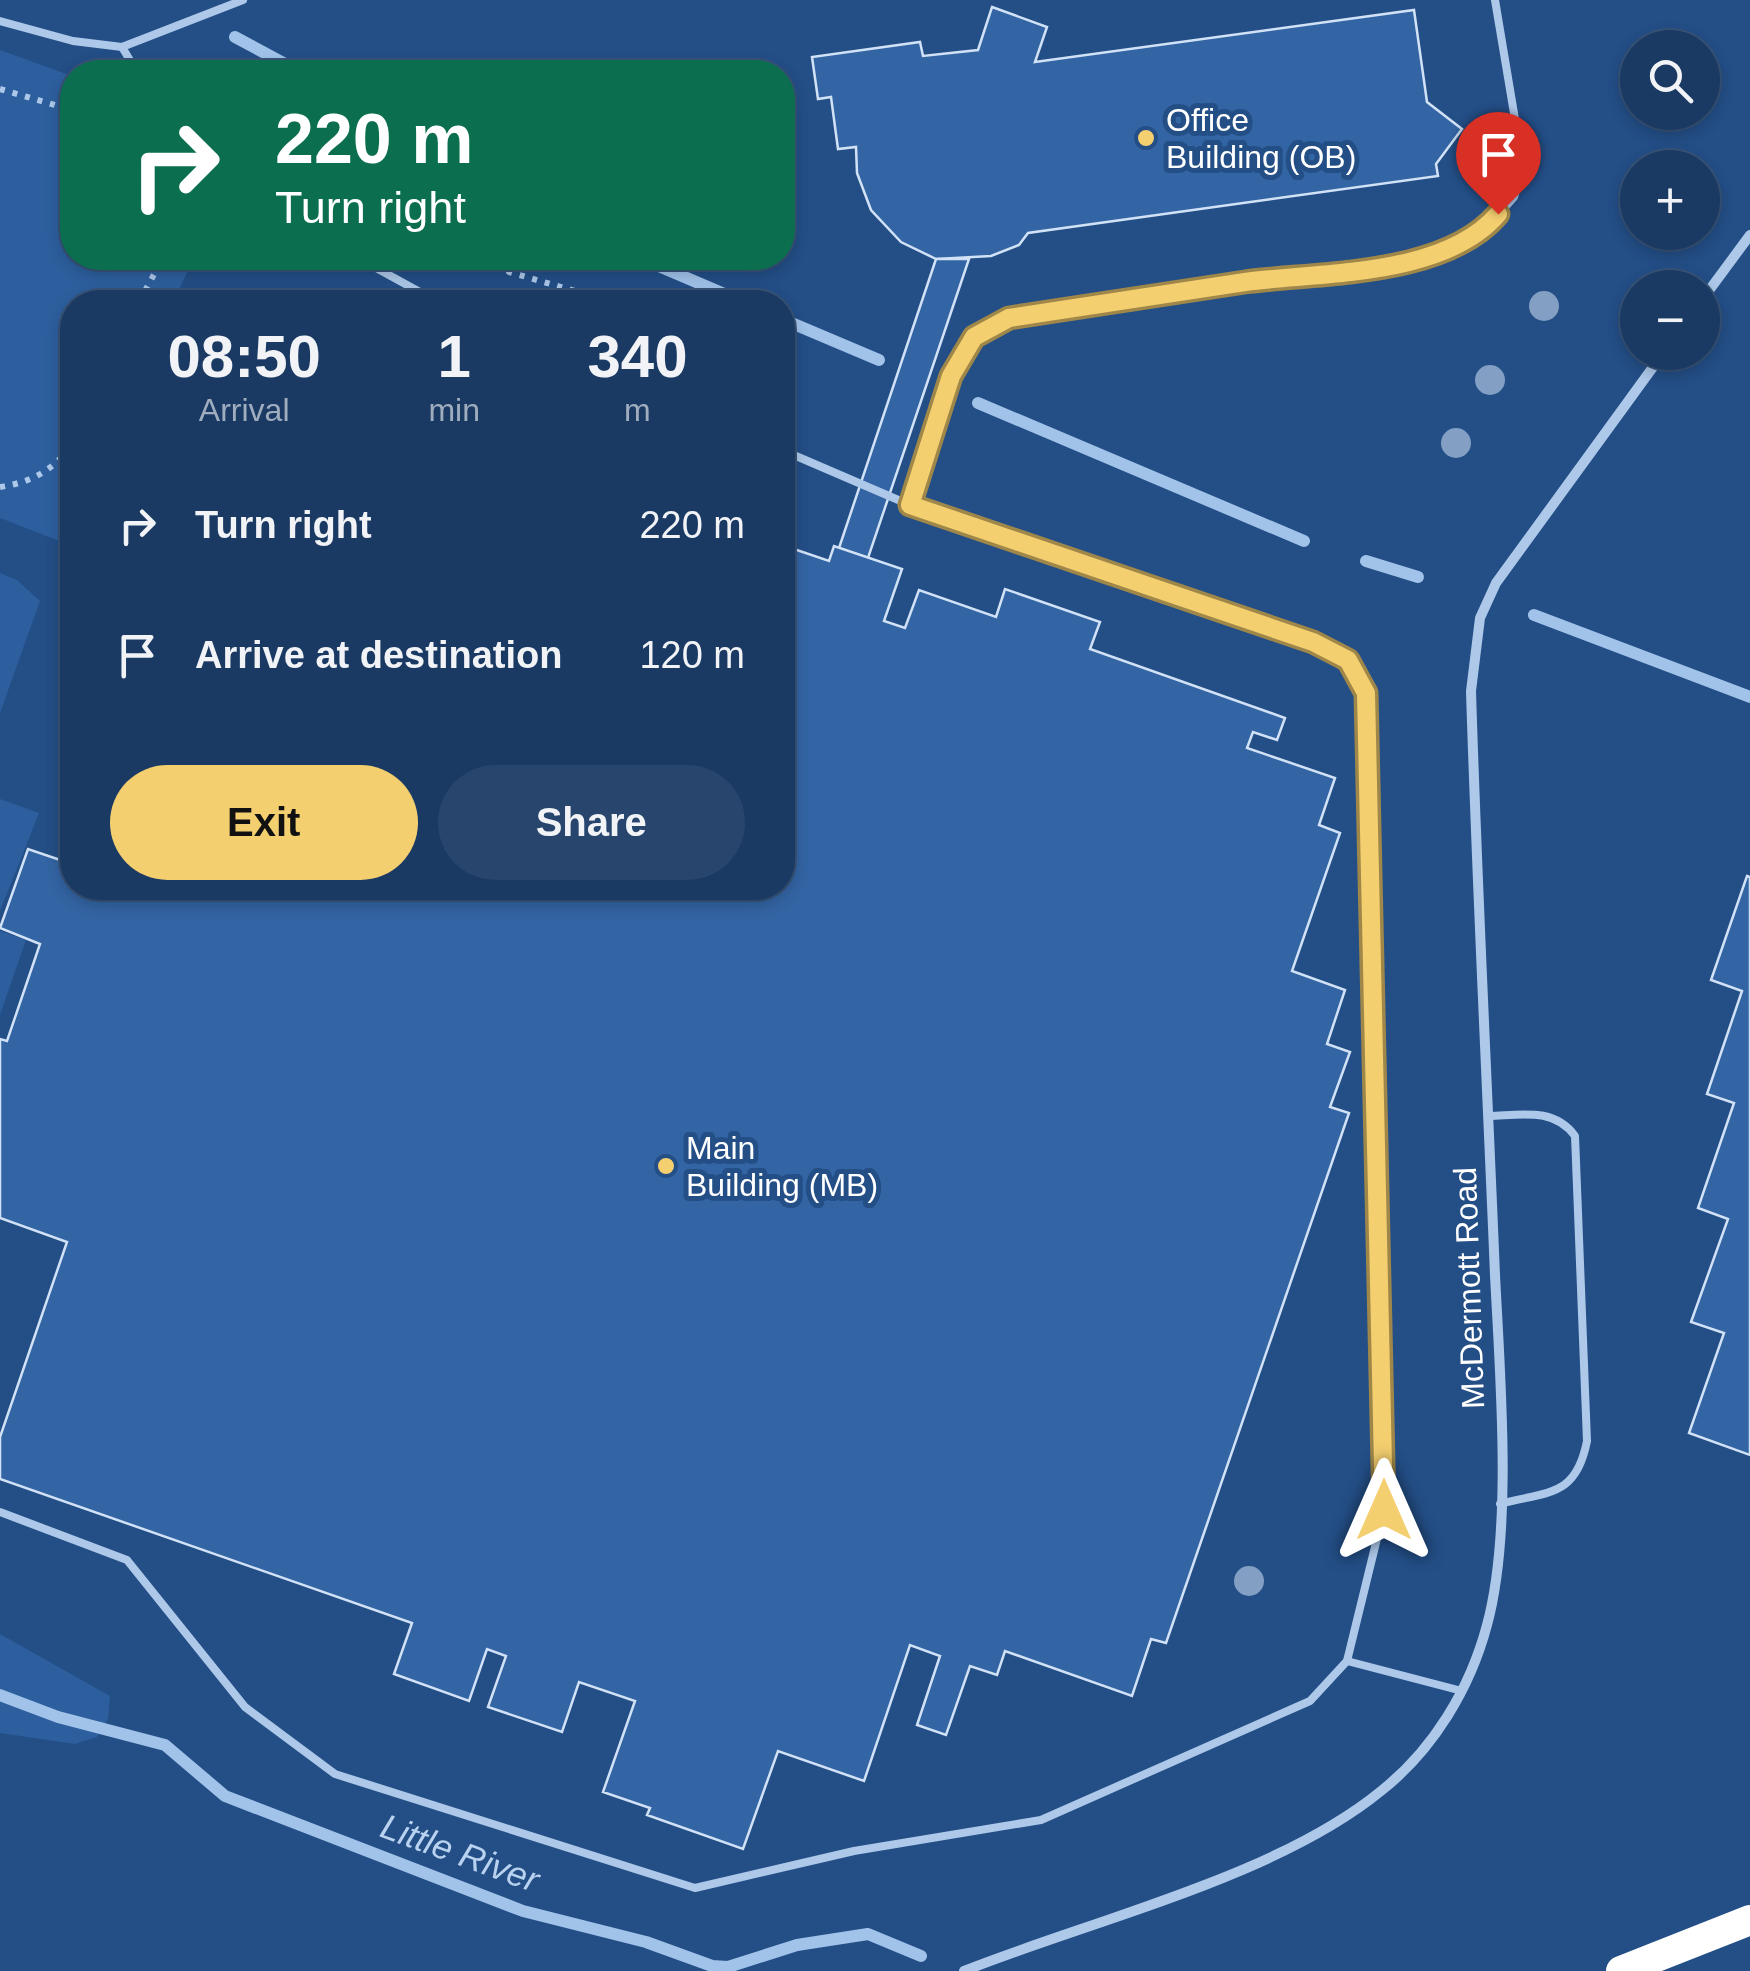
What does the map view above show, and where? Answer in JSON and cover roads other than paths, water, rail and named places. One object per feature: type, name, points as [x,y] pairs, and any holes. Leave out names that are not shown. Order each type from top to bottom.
[{"type":"highway","points":[[1621,1971],[1750,1920]]},
{"type":"street","points":[[1720,276],[1750,235]]},
{"type":"street","name":"McDermott Road","points":[[964,1971],[1238,1870],[1339,1823],[1385,1789],[1431,1741],[1462,1692],[1488,1622],[1498,1560],[1500,1504],[1471,691],[1480,618],[1496,583],[1651,370]]},
{"type":"lane","points":[[0,22],[72,40],[122,47],[243,0]]},
{"type":"lane","points":[[910,505],[951,376],[974,337],[1009,318],[1252,282],[1337,275],[1441,252],[1483,232],[1514,197],[1523,167],[1495,0]]},
{"type":"lane","points":[[122,47],[130,60]]},
{"type":"lane","points":[[380,270],[416,290]]},
{"type":"lane","points":[[0,1512],[127,1560],[245,1707],[334,1774],[696,1888],[854,1850],[1041,1820],[1310,1701],[1347,1661],[1384,1510],[1366,693],[1348,660],[1313,642],[910,505],[795,456]]},
{"type":"lane","points":[[1489,1116],[1547,1114],[1566,1124],[1576,1136],[1587,1440],[1582,1469],[1568,1486],[1500,1504]]},
{"type":"lane","points":[[1347,1661],[1462,1692]]},
{"type":"waterway","points":[[235,37],[278,60]]},
{"type":"waterway","points":[[668,270],[715,290]]},
{"type":"waterway","points":[[795,324],[879,360]]},
{"type":"waterway","points":[[978,403],[1304,541]]},
{"type":"waterway","points":[[1366,561],[1418,577]]},
{"type":"waterway","points":[[1534,615],[1750,697]]},
{"type":"waterway","name":"Little River","points":[[0,1695],[58,1717],[165,1745],[225,1796],[523,1911],[646,1942],[712,1966],[728,1967],[797,1945],[868,1934],[921,1956]]},
{"type":"place","name":"Office Building (OB)","points":[[1146,138]]},
{"type":"place","name":"Main Building (MB)","points":[[666,1166]]}]
